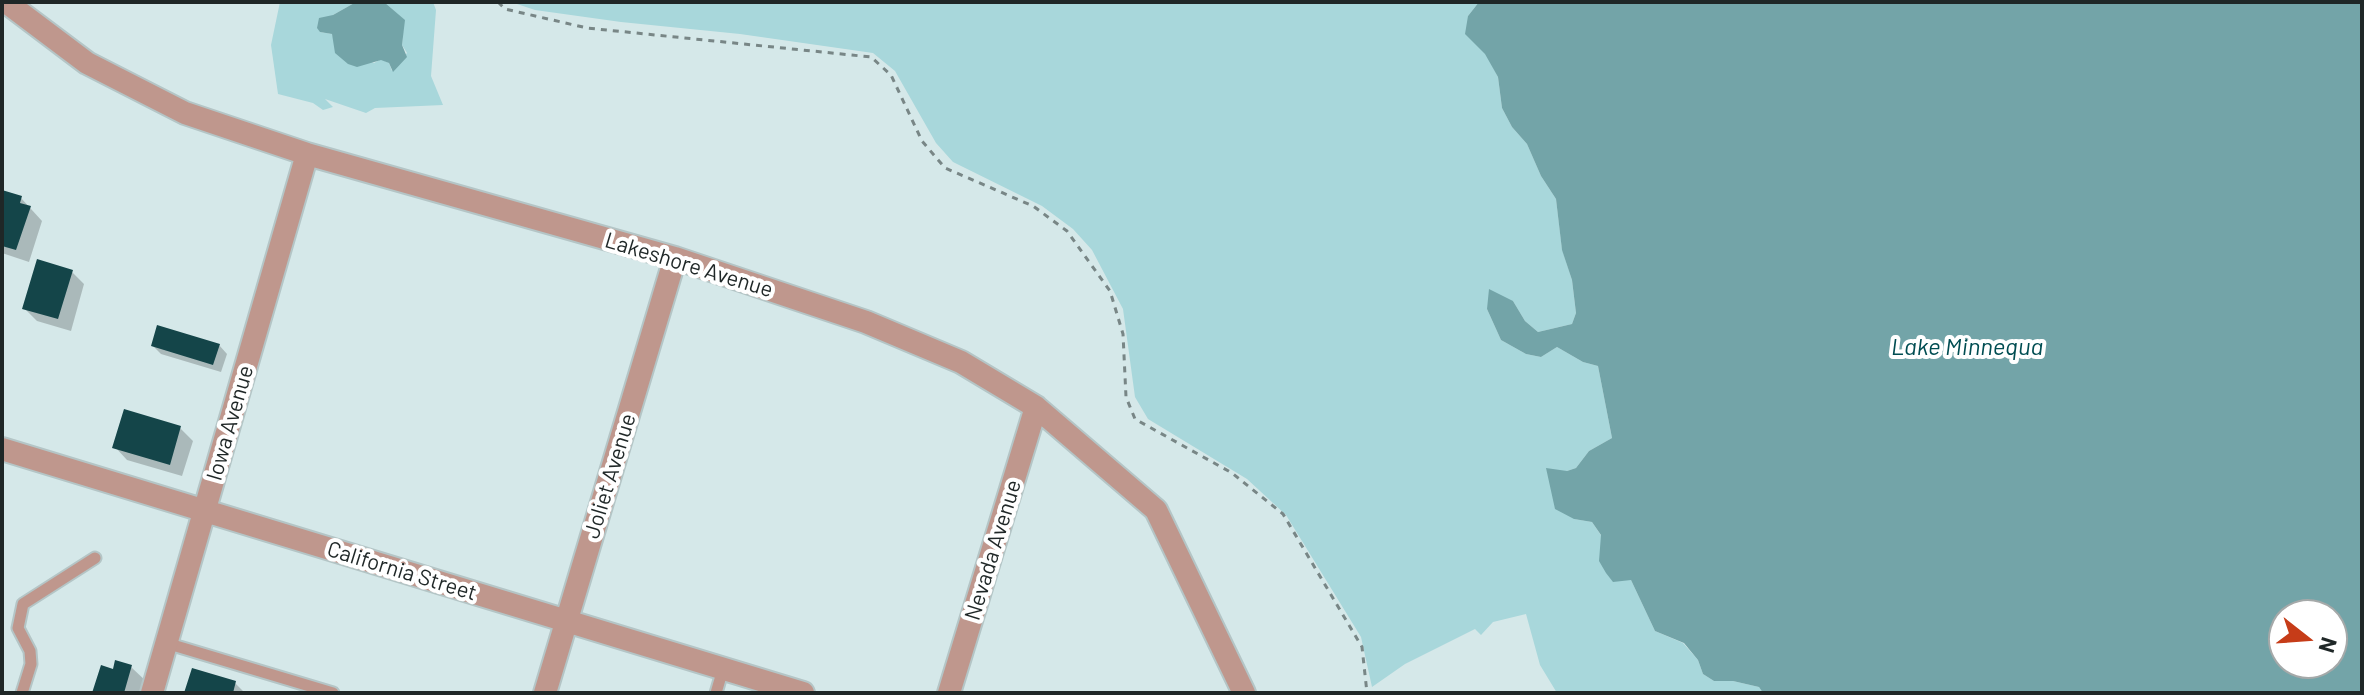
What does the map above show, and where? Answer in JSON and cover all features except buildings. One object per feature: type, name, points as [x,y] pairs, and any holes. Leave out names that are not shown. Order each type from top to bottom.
[{"type":"street","name":"Lakeshore Avenue","points":[[6,2],[87,63],[185,113],[307,154],[675,258],[866,322],[961,362],[1036,407],[1156,510],[1244,693]]},
{"type":"street","name":"Iowa Avenue","points":[[152,693],[307,154]]},
{"type":"street","name":"Joliet Avenue","points":[[545,693],[675,258]]},
{"type":"street","name":"Nevada Avenue","points":[[949,693],[1036,407]]},
{"type":"street","name":"California Street","points":[[2,449],[803,693]]},
{"type":"lane","points":[[22,693],[31,664],[30,651],[18,628],[23,604],[95,558]]},
{"type":"lane","points":[[166,643],[333,693]]},
{"type":"lane","points":[[716,693],[723,669]]},
{"type":"path","points":[[498,2],[505,9],[587,28],[871,57],[891,75],[922,141],[945,168],[1033,206],[1067,231],[1110,291],[1123,334],[1126,397],[1135,419],[1232,473],[1283,514],[1362,647],[1367,693]]},
{"type":"shaded area","points":[[280,2],[356,2],[333,15],[320,32],[332,34],[336,47],[374,63],[381,59],[389,63],[392,71],[407,53],[402,45],[404,20],[384,2],[433,2],[436,10],[431,76],[443,105],[375,108],[366,113],[325,99],[333,107],[323,110],[313,103],[278,94],[271,45]]},
{"type":"shaded area","points":[[511,2],[1479,2],[1468,16],[1498,77],[1502,108],[1512,127],[1527,144],[1541,176],[1556,199],[1562,249],[1572,280],[1576,313],[1572,324],[1538,332],[1525,321],[1513,301],[1487,309],[1501,340],[1526,354],[1541,357],[1557,347],[1583,362],[1598,366],[1612,438],[1589,451],[1576,468],[1567,471],[1574,519],[1592,522],[1631,580],[1655,631],[1683,643],[1698,660],[1703,674],[1714,681],[1733,681],[1759,687],[1763,693],[1557,693],[1540,665],[1526,614],[1493,622],[1481,635],[1475,629],[1405,664],[1372,687],[1361,637],[1286,515],[1247,479],[1148,419],[1135,397],[1123,309],[1092,250],[1073,229],[1042,206],[953,162],[936,143],[895,71],[873,53],[535,10]]},
{"type":"water","points":[[356,2],[384,2],[405,20],[402,45],[407,57],[393,72],[389,63],[381,60],[357,67],[348,64],[335,53],[332,34],[320,32],[317,28],[319,18],[333,15]]},
{"type":"water","name":"Lake Minnequa","points":[[1479,2],[2362,2],[2362,693],[1763,693],[1759,687],[1733,681],[1714,681],[1703,674],[1698,660],[1684,643],[1655,631],[1631,580],[1613,582],[1606,573],[1599,561],[1601,535],[1592,522],[1574,519],[1555,509],[1546,468],[1567,471],[1576,468],[1589,451],[1612,438],[1598,366],[1583,362],[1557,347],[1541,357],[1526,354],[1501,340],[1487,309],[1489,289],[1513,301],[1525,321],[1538,332],[1572,324],[1576,313],[1572,280],[1562,250],[1556,199],[1541,176],[1527,144],[1512,127],[1502,108],[1498,77],[1485,54],[1465,34],[1468,16]]}]
